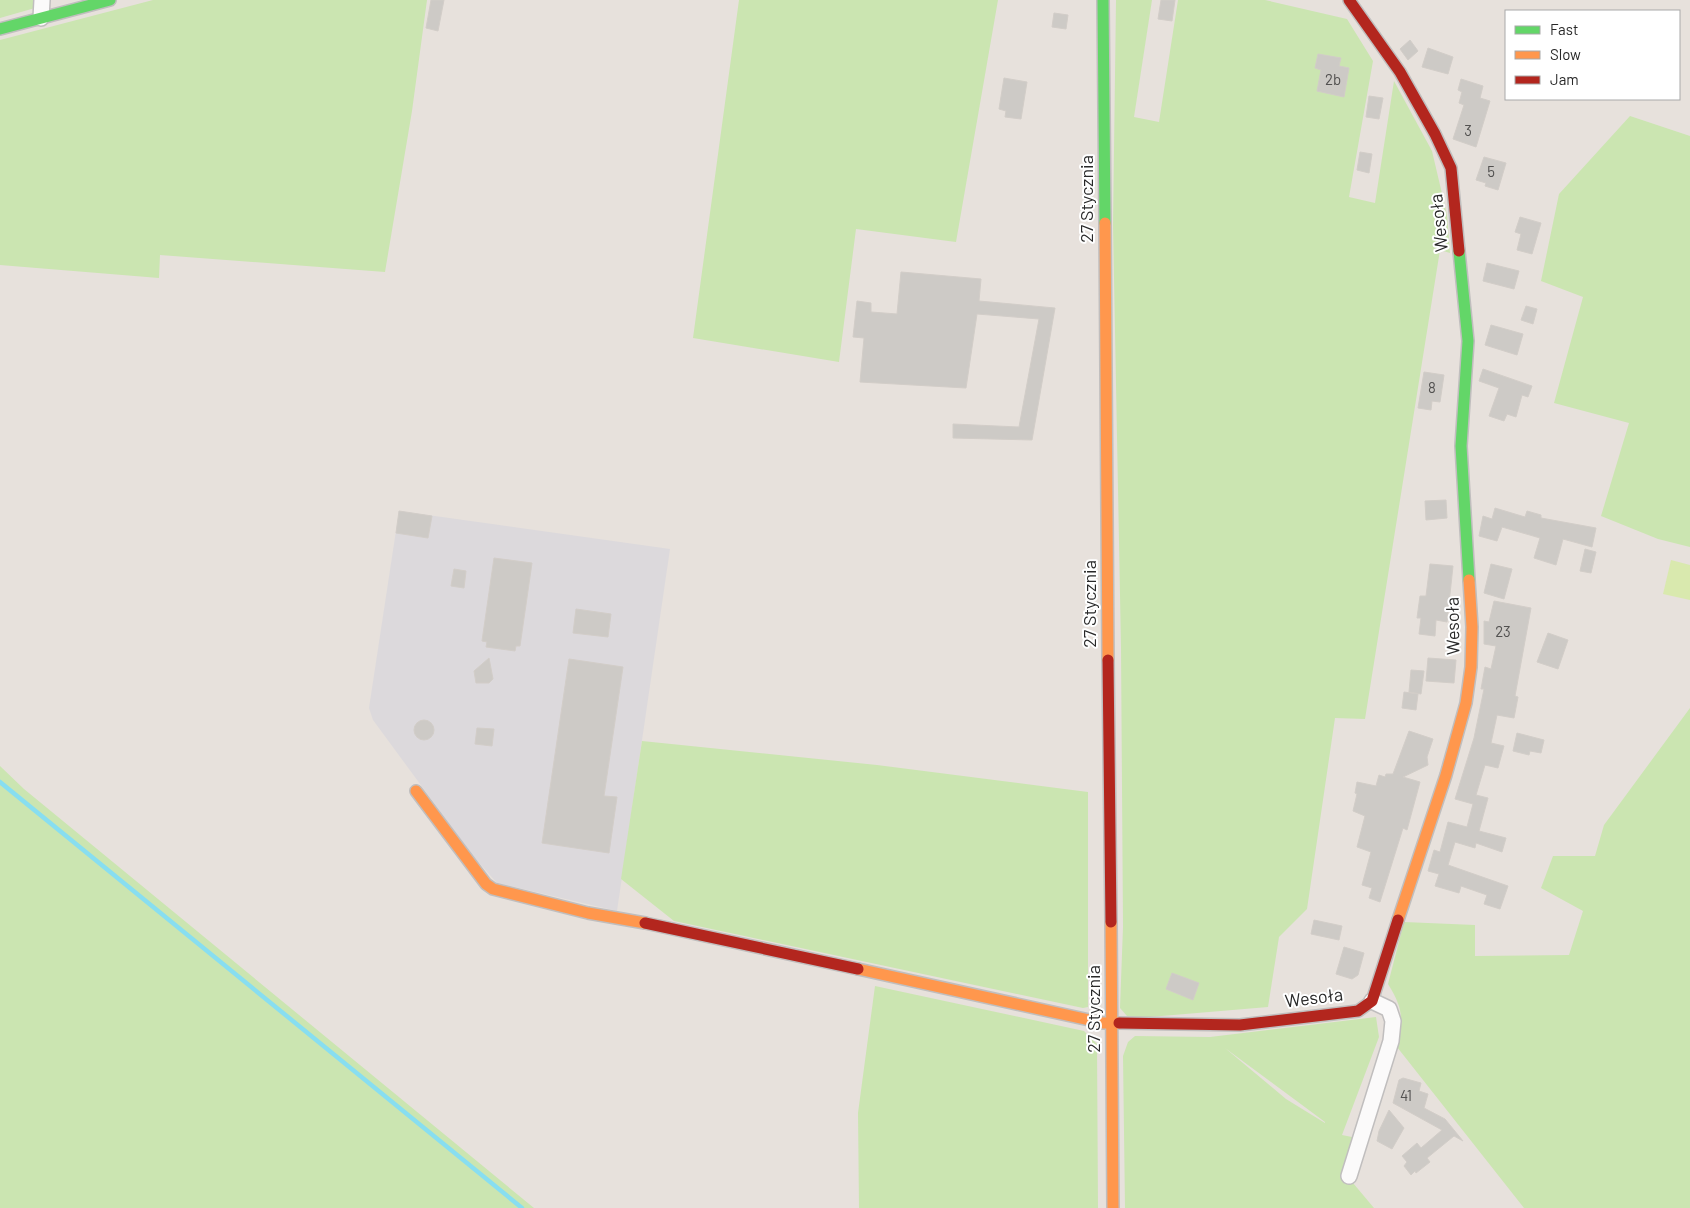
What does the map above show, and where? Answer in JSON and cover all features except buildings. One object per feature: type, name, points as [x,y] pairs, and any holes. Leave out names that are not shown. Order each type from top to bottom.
[{"type":"street","points":[[41,18],[42,0]]},
{"type":"street","points":[[0,29],[110,0]]},
{"type":"street","name":"27 Stycznia","points":[[1103,0],[1114,1208]]},
{"type":"street","name":"Wesoła","points":[[416,791],[486,884],[493,889],[588,914],[660,926],[1111,1023],[1240,1025],[1358,1011],[1372,1001],[1446,775],[1466,703],[1471,667],[1472,627],[1461,446],[1468,341],[1451,168],[1435,134],[1400,72],[1350,0]]},
{"type":"street","points":[[1349,1176],[1391,1041],[1393,1021],[1389,1009],[1372,1001]]},
{"type":"shaded area","points":[[399,511],[670,549],[617,911],[497,883],[473,856],[373,720],[369,708]]},
{"type":"green space","points":[[0,0],[35,0],[35,8],[0,18]]},
{"type":"green space","points":[[153,0],[427,0],[412,111],[385,272],[160,255],[159,278],[0,265],[0,40]]},
{"type":"green space","points":[[739,0],[998,0],[956,242],[856,229],[839,362],[693,338]]},
{"type":"green space","points":[[1116,0],[1152,0],[1134,117],[1159,122],[1178,0],[1265,0],[1347,19],[1373,61],[1349,197],[1375,203],[1394,81],[1432,151],[1447,215],[1450,253],[1440,250],[1365,719],[1335,718],[1307,909],[1279,937],[1268,1007],[1138,1018],[1127,1016],[1120,1008],[1123,927],[1121,647],[1113,225]]},
{"type":"green space","points":[[1630,116],[1690,136],[1690,547],[1658,539],[1601,516],[1629,423],[1554,403],[1583,297],[1541,281],[1559,194]]},
{"type":"green space","points":[[1671,560],[1690,565],[1690,600],[1663,594]]},
{"type":"green space","points":[[1690,708],[1690,1208],[1524,1208],[1397,1047],[1401,1014],[1388,984],[1404,922],[1475,925],[1475,956],[1569,955],[1583,911],[1541,888],[1553,856],[1595,856],[1604,825]]},
{"type":"green space","points":[[642,741],[877,765],[1088,792],[1088,1007],[1083,1008],[674,921],[621,879]]},
{"type":"green space","points":[[0,766],[24,789],[534,1208],[0,1208]]},
{"type":"green space","points":[[875,986],[1084,1031],[1097,1044],[1098,1208],[859,1208],[858,1113]]},
{"type":"green space","points":[[1376,1017],[1379,1037],[1342,1135],[1367,1140],[1353,1183],[1374,1208],[1125,1208],[1123,1056],[1128,1042],[1135,1036],[1210,1037]],"holes":[[[1225,1048],[1325,1122],[1286,1099]]]},
{"type":"waterway","points":[[0,782],[522,1208]]},
{"type":"traffic: fast","points":[[0,29],[110,0]]},
{"type":"traffic: fast","points":[[1103,0],[1105,223]]},
{"type":"traffic: fast","points":[[1459,251],[1468,341],[1461,446],[1469,580]]},
{"type":"traffic: slow","points":[[1105,223],[1108,660]]},
{"type":"traffic: slow","points":[[1398,920],[1446,775],[1466,703],[1471,667],[1472,627],[1469,580]]},
{"type":"traffic: slow","points":[[416,791],[486,884],[493,889],[588,913],[645,923]]},
{"type":"traffic: slow","points":[[1111,922],[1113,1208]]},
{"type":"traffic: slow","points":[[858,969],[1103,1023],[1119,1023]]},
{"type":"traffic: jam","points":[[1349,0],[1400,72],[1435,134],[1451,168],[1459,251]]},
{"type":"traffic: jam","points":[[1108,660],[1111,922]]},
{"type":"traffic: jam","points":[[1119,1023],[1240,1025],[1358,1011],[1372,1001],[1398,920]]},
{"type":"traffic: jam","points":[[645,923],[858,969]]}]
